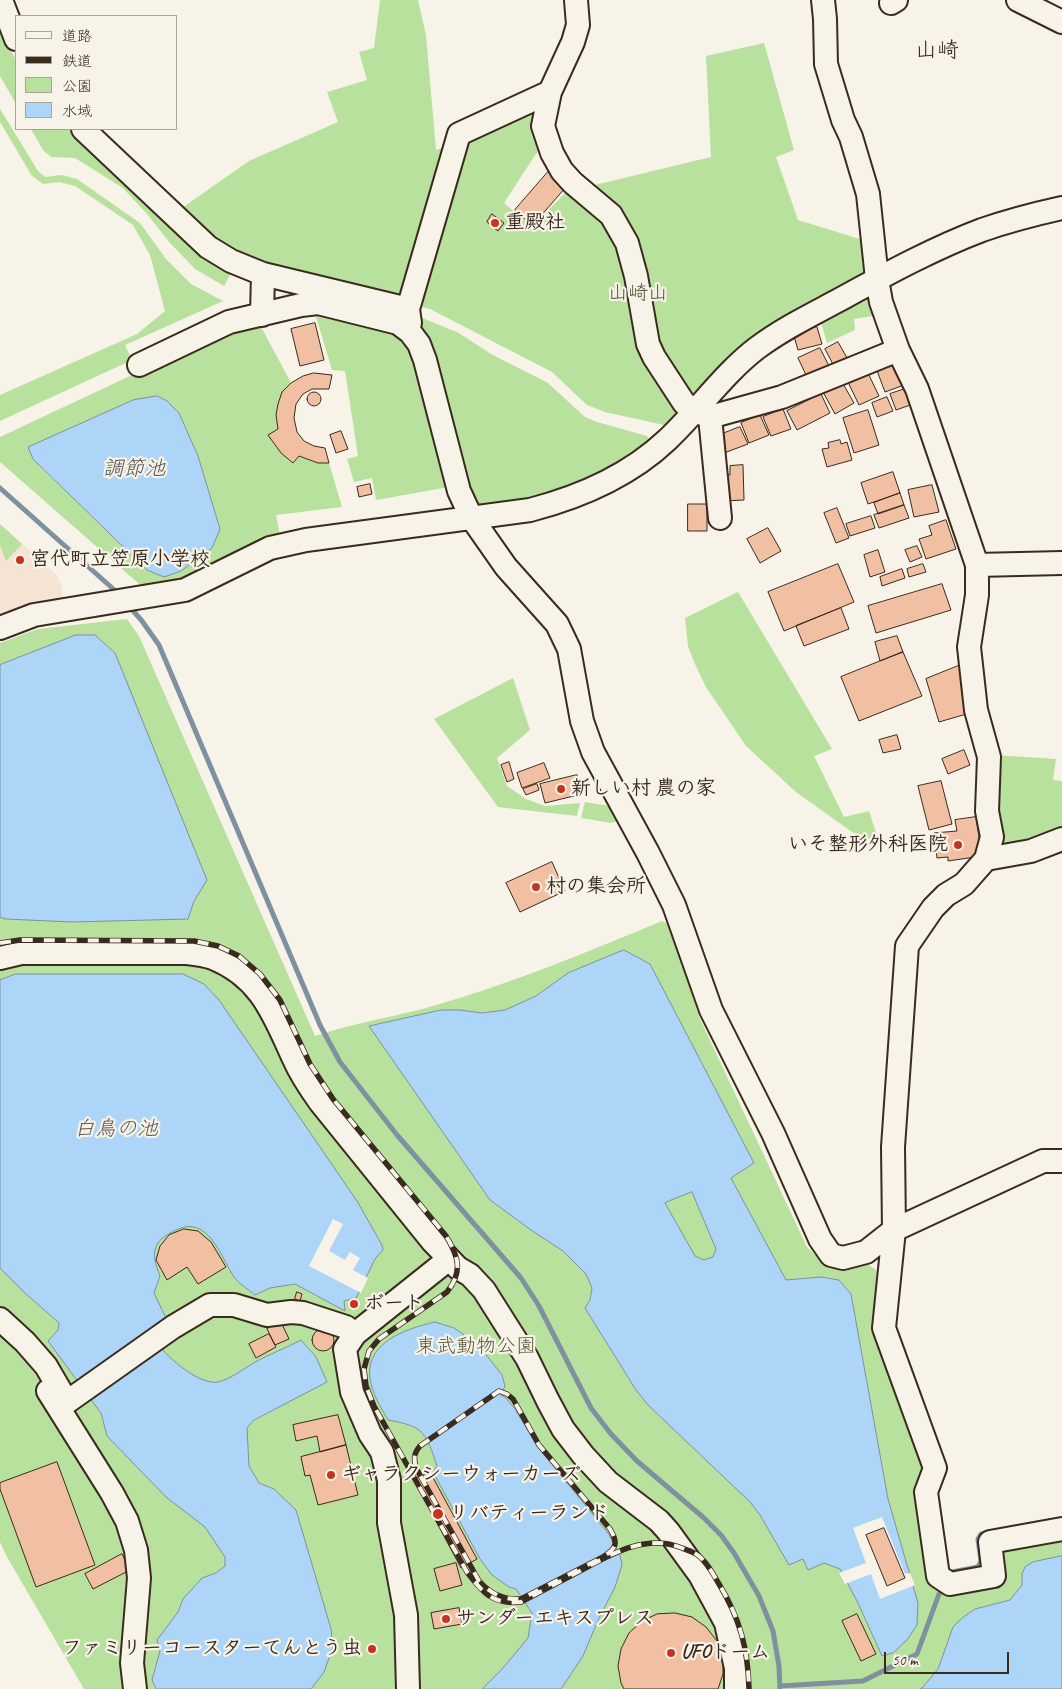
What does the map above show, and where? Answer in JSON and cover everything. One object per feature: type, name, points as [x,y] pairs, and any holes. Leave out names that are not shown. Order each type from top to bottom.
[{"type":"street","points":[[1,0],[15,36]]},
{"type":"street","points":[[576,0],[578,25],[573,42],[550,92],[544,126],[552,152],[562,171],[573,183],[611,214],[619,227],[632,260],[648,344],[684,403],[702,414],[782,397],[898,350]]},
{"type":"street","points":[[823,0],[826,64],[868,194],[876,279],[881,302],[898,350],[917,389],[977,564],[977,595],[969,647],[976,710],[989,757],[987,811],[992,837],[986,859],[964,884],[946,894],[932,908],[907,946],[894,1147],[894,1230],[884,1328],[935,1468],[926,1492],[938,1576],[950,1584],[994,1576],[990,1542],[1062,1529]]},
{"type":"street","points":[[1018,0],[1056,13]]},
{"type":"street","points":[[410,332],[408,309],[459,134],[550,92]]},
{"type":"street","points":[[84,130],[208,247],[231,261],[263,274],[408,309]]},
{"type":"street","points":[[0,628],[34,615],[184,590],[270,548],[306,540],[530,510],[553,504],[621,475],[644,460],[702,414],[756,349],[797,322],[876,279],[973,234],[1015,219],[1062,208]]},
{"type":"street","points":[[262,315],[263,274]]},
{"type":"street","points":[[139,365],[229,322],[301,305],[318,303],[398,324],[410,332],[419,344],[425,360],[458,491],[471,517],[506,567],[556,624],[569,649],[582,721],[593,752],[674,905],[711,1010],[773,1133],[820,1239],[831,1255],[842,1258],[866,1252],[894,1230],[1042,1160],[1062,1161]]},
{"type":"street","points":[[702,414],[720,518]]},
{"type":"street","points":[[977,564],[1062,563]]},
{"type":"street","points":[[986,859],[1031,851],[1062,839]]},
{"type":"street","points":[[0,958],[21,954],[187,953],[212,958],[233,968],[251,983],[264,998],[305,1080],[320,1102],[449,1259],[458,1268],[470,1275],[484,1290],[527,1358],[563,1429],[608,1482],[659,1521],[700,1575],[726,1623],[736,1668],[736,1689]]},
{"type":"street","points":[[408,1689],[406,1615],[389,1523],[389,1480],[382,1452],[370,1434],[352,1392],[345,1349],[355,1334],[449,1259]]},
{"type":"street","points":[[0,1319],[26,1342],[46,1366],[67,1402],[173,1327],[210,1305],[234,1304],[266,1315],[291,1312],[303,1314],[346,1327],[355,1334]]},
{"type":"street","points":[[0,1335],[18,1351],[38,1374],[112,1493],[127,1521],[136,1550],[138,1578],[132,1663],[135,1689]]},
{"type":"shaded area","name":"宮代町立笠原小学校","points":[[0,524],[57,575],[62,588],[63,602],[0,618]]},
{"type":"green space","name":"山崎山","points":[[380,0],[418,0],[426,35],[436,150],[464,140],[536,105],[541,146],[504,203],[532,227],[566,192],[711,157],[706,56],[764,43],[794,150],[776,157],[798,220],[863,240],[867,276],[675,424],[664,425],[605,412],[587,405],[552,372],[430,309],[265,267],[213,240],[182,208],[249,161],[338,122],[327,92],[367,80],[359,52],[374,48]]},
{"type":"green space","points":[[0,30],[15,58],[15,102],[0,76]]},
{"type":"green space","points":[[0,109],[38,171],[45,177],[62,175],[77,179],[140,223],[166,259],[191,284],[223,301],[125,345],[132,360],[0,421],[0,395],[137,334],[165,311],[150,255],[133,225],[75,186],[59,182],[43,184],[32,176],[0,122]]},
{"type":"green space","points":[[32,130],[75,130],[233,270],[224,286],[195,269],[123,188],[75,158],[51,157],[43,150]]},
{"type":"green space","points":[[867,293],[879,315],[854,319],[855,330],[827,343],[820,319]]},
{"type":"green space","points":[[314,310],[396,331],[410,345],[449,487],[376,500],[372,478],[354,482],[347,459],[358,456],[345,371],[332,370]]},
{"type":"green space","points":[[420,317],[459,333],[491,354],[548,383],[585,417],[647,436],[650,441],[613,468],[555,494],[526,501],[479,506],[465,481],[415,327]]},
{"type":"green space","points":[[258,321],[291,383],[278,404],[278,429],[269,435],[281,453],[293,463],[299,456],[318,463],[329,463],[342,507],[276,515],[280,536],[204,573],[146,590],[0,462],[0,437],[232,328]],"holes":[[[179,413],[198,456],[220,529],[147,570],[33,459],[29,447]]]},
{"type":"green space","points":[[0,524],[22,544],[6,561],[0,545]]},
{"type":"green space","points":[[738,592],[832,749],[814,756],[844,817],[869,811],[879,842],[852,832],[796,792],[746,746],[706,687],[688,646],[685,618]]},
{"type":"green space","name":"東武動物公園","points":[[127,619],[139,636],[315,1036],[344,1027],[418,1010],[491,988],[549,967],[662,921],[669,925],[700,1019],[807,1247],[825,1265],[845,1267],[866,1263],[876,1270],[878,1280],[875,1340],[928,1468],[919,1493],[935,1590],[996,1579],[993,1545],[1062,1532],[1062,1689],[84,1689],[0,1542],[0,643],[38,629]]},
{"type":"green space","points":[[513,678],[530,730],[497,758],[507,786],[526,799],[545,806],[580,803],[577,816],[498,807],[434,719]]},
{"type":"green space","points":[[994,755],[1056,759],[1053,780],[1062,781],[1062,832],[1003,848],[992,805]]},
{"type":"green space","points":[[585,802],[610,806],[617,816],[617,821],[611,823],[581,818]]},
{"type":"water","name":"調節池","points":[[157,396],[167,401],[179,413],[198,456],[220,529],[212,548],[181,571],[164,577],[147,570],[33,459],[28,447],[133,400]]},
{"type":"water","points":[[76,635],[95,635],[115,653],[207,880],[194,901],[188,919],[72,922],[5,919],[0,917],[0,665]]},
{"type":"water","points":[[624,950],[650,964],[754,1163],[731,1178],[786,1280],[821,1277],[839,1280],[851,1294],[888,1499],[918,1603],[917,1625],[907,1640],[893,1653],[882,1656],[840,1569],[824,1563],[808,1570],[803,1559],[789,1565],[760,1515],[750,1502],[648,1405],[636,1390],[585,1308],[590,1300],[592,1288],[586,1274],[563,1251],[490,1200],[369,1026],[441,1010],[482,1013],[505,1010],[536,996],[568,973]],"holes":[[[692,1192],[716,1249],[713,1257],[704,1260],[695,1256],[665,1203]]]},
{"type":"water","name":"白鳥の池","points":[[16,974],[183,974],[204,984],[219,1000],[357,1201],[382,1245],[383,1250],[375,1259],[356,1298],[344,1301],[345,1311],[295,1284],[270,1288],[255,1295],[236,1280],[212,1240],[197,1228],[187,1227],[176,1230],[160,1241],[155,1251],[155,1260],[160,1276],[154,1293],[165,1316],[166,1328],[163,1350],[180,1366],[204,1380],[218,1382],[228,1379],[255,1362],[301,1340],[316,1357],[327,1382],[254,1420],[247,1428],[249,1466],[259,1483],[274,1489],[296,1510],[331,1629],[333,1647],[324,1672],[311,1689],[156,1689],[152,1680],[160,1651],[157,1640],[178,1612],[183,1599],[202,1578],[216,1573],[225,1566],[225,1557],[205,1527],[166,1497],[107,1436],[101,1413],[48,1341],[58,1330],[59,1323],[0,1268],[0,980]]},
{"type":"water","points":[[435,1322],[454,1328],[470,1339],[488,1357],[502,1375],[505,1386],[501,1395],[515,1409],[537,1446],[608,1533],[620,1555],[622,1565],[615,1587],[583,1656],[561,1689],[482,1689],[503,1668],[528,1638],[532,1613],[516,1589],[509,1587],[492,1575],[480,1559],[433,1472],[437,1466],[425,1437],[412,1426],[388,1420],[372,1389],[370,1370],[372,1358],[379,1349],[398,1334]]},
{"type":"water","points":[[1062,1556],[1062,1689],[920,1689],[938,1669],[953,1627],[962,1618],[975,1609],[1010,1600],[1022,1585],[1022,1574],[1025,1567],[1033,1562]]},
{"type":"pier","points":[[333,1219],[343,1224],[329,1251],[345,1260],[350,1252],[360,1258],[353,1270],[368,1278],[361,1293],[309,1266]]},
{"type":"pier","points":[[882,1517],[905,1574],[910,1573],[915,1585],[880,1599],[871,1574],[845,1584],[839,1573],[866,1563],[853,1528]]},
{"type":"building","points":[[548,172],[566,187],[532,226],[515,210]]},
{"type":"building","name":"重殿社","points":[[492,214],[504,223],[498,231],[487,222]]},
{"type":"building","points":[[315,323],[324,360],[300,366],[291,329]]},
{"type":"building","points":[[817,327],[822,344],[798,350],[793,333]]},
{"type":"building","points":[[838,342],[850,363],[836,370],[825,349]]},
{"type":"building","points":[[820,348],[829,366],[807,377],[798,358]]},
{"type":"building","points":[[895,361],[904,385],[885,392],[876,368]]},
{"type":"building","points":[[867,371],[879,396],[859,405],[847,380]]},
{"type":"building","points":[[314,373],[332,375],[329,389],[312,389],[303,394],[296,404],[294,418],[297,432],[304,441],[314,446],[325,448],[329,463],[318,463],[299,456],[293,463],[281,453],[268,435],[278,429],[276,415],[282,392],[291,383],[303,376]]},
{"type":"building","points":[[842,382],[854,403],[835,414],[823,392]]},
{"type":"building","points":[[911,387],[916,403],[896,410],[890,394]]},
{"type":"building","points":[[311,392],[317,392],[321,399],[317,406],[311,406],[307,402],[307,396]]},
{"type":"building","points":[[821,394],[830,413],[797,430],[787,411]]},
{"type":"building","points":[[887,397],[893,411],[877,417],[872,403]]},
{"type":"building","points":[[783,409],[791,429],[771,436],[763,417]]},
{"type":"building","points":[[868,410],[879,445],[854,453],[843,418]]},
{"type":"building","points":[[760,415],[769,435],[749,443],[741,423]]},
{"type":"building","points":[[740,427],[748,444],[724,453],[717,436]]},
{"type":"building","points":[[341,431],[348,449],[336,453],[330,435]]},
{"type":"building","points":[[840,440],[841,444],[847,442],[852,460],[827,467],[822,449],[829,448],[828,443]]},
{"type":"building","points":[[743,465],[744,500],[724,501],[722,475],[730,475],[730,466]]},
{"type":"building","points":[[893,472],[900,493],[868,504],[861,483]]},
{"type":"building","points":[[370,484],[372,494],[359,497],[357,487]]},
{"type":"building","points":[[932,485],[939,512],[914,517],[908,490]]},
{"type":"building","points":[[900,493],[904,505],[878,514],[874,503]]},
{"type":"building","points":[[688,504],[707,504],[707,531],[688,531]]},
{"type":"building","points":[[904,505],[909,518],[879,528],[874,515]]},
{"type":"building","points":[[837,508],[849,538],[836,543],[824,513]]},
{"type":"building","points":[[871,516],[875,528],[850,536],[846,524]]},
{"type":"building","points":[[946,520],[956,549],[926,559],[919,539],[932,535],[929,526]]},
{"type":"building","points":[[768,528],[781,551],[760,563],[747,539]]},
{"type":"building","points":[[917,546],[922,557],[910,562],[905,550]]},
{"type":"building","points":[[878,550],[885,572],[870,577],[864,555]]},
{"type":"building","points":[[838,564],[854,602],[784,631],[768,592]]},
{"type":"building","points":[[923,564],[926,572],[909,577],[907,569]]},
{"type":"building","points":[[902,569],[905,578],[882,586],[880,577]]},
{"type":"building","points":[[942,584],[951,610],[876,633],[868,606]]},
{"type":"building","points":[[841,608],[849,629],[804,646],[796,626]]},
{"type":"building","points":[[897,636],[903,652],[880,661],[875,642]]},
{"type":"building","points":[[903,652],[922,696],[859,721],[841,677]]},
{"type":"building","points":[[963,664],[970,713],[939,722],[926,679]]},
{"type":"building","points":[[897,735],[901,749],[883,753],[879,740]]},
{"type":"building","points":[[964,750],[970,765],[948,774],[942,759]]},
{"type":"building","points":[[509,762],[514,779],[507,782],[501,765]]},
{"type":"building","points":[[544,763],[550,778],[522,788],[517,773]]},
{"type":"building","name":"新しい村 農の家","points":[[577,775],[582,794],[545,803],[540,784]]},
{"type":"building","points":[[941,781],[952,824],[929,830],[918,786]]},
{"type":"building","points":[[537,784],[539,790],[526,795],[523,789]]},
{"type":"building","name":"いそ整形外科医院","points":[[976,817],[982,856],[948,861],[948,857],[937,858],[934,833],[957,831],[955,820]]},
{"type":"building","name":"村の集会所","points":[[552,862],[565,891],[520,912],[506,883]]},
{"type":"building","points":[[184,1229],[198,1231],[211,1242],[226,1267],[198,1284],[187,1267],[167,1280],[156,1260],[160,1246],[169,1235]]},
{"type":"building","points":[[297,1292],[302,1294],[300,1301],[295,1299]]},
{"type":"building","points":[[281,1322],[289,1339],[275,1345],[267,1329]]},
{"type":"building","points":[[319,1329],[327,1329],[334,1336],[334,1344],[327,1351],[319,1351],[312,1344],[312,1336]]},
{"type":"building","points":[[269,1334],[276,1347],[256,1358],[249,1344]]},
{"type":"building","points":[[338,1415],[346,1445],[320,1452],[317,1436],[296,1441],[293,1425]]},
{"type":"building","name":"ギャラクシーウォーカーズ","points":[[346,1445],[358,1495],[318,1505],[310,1475],[305,1476],[301,1457]]},
{"type":"building","points":[[57,1462],[95,1565],[36,1587],[0,1489],[0,1483]]},
{"type":"building","points":[[430,1472],[477,1559],[461,1568],[414,1480]]},
{"type":"building","points":[[884,1528],[905,1578],[887,1586],[866,1535]]},
{"type":"building","points":[[122,1554],[130,1570],[93,1589],[85,1574]]},
{"type":"building","points":[[456,1563],[462,1585],[440,1591],[434,1569]]},
{"type":"building","points":[[459,1608],[462,1624],[434,1629],[431,1613]]},
{"type":"building","name":"UFOドーム","points":[[675,1613],[692,1617],[706,1627],[717,1641],[723,1657],[723,1674],[718,1689],[624,1689],[618,1666],[621,1649],[629,1633],[642,1621],[657,1614]]},
{"type":"building","points":[[857,1614],[876,1654],[861,1661],[842,1621]]},
{"type":"waterway","points":[[0,488],[120,595]]},
{"type":"waterway","points":[[129,606],[159,645],[320,1025],[340,1062],[397,1135],[521,1278],[539,1306],[591,1408],[611,1434],[637,1461],[704,1518],[721,1535],[734,1553],[759,1596],[773,1631],[779,1666],[780,1689]]},
{"type":"waterway","points":[[947,1573],[978,1567],[981,1561],[978,1539],[981,1534],[988,1533]]},
{"type":"waterway","points":[[780,1686],[863,1681],[917,1654],[939,1594]]},
{"type":"railway","points":[[0,943],[20,940],[194,941],[218,946],[239,956],[260,974],[280,1000],[310,1064],[333,1099],[446,1236],[454,1251],[457,1271],[452,1285],[447,1292],[379,1339],[369,1351],[364,1369],[366,1386],[374,1406],[467,1572],[489,1596],[503,1602],[521,1602],[628,1548],[655,1543],[668,1544],[691,1551],[700,1557],[709,1568],[732,1609],[745,1647],[749,1689]]},
{"type":"railway","points":[[499,1391],[513,1399],[539,1445],[610,1529],[615,1538],[615,1545],[603,1557],[521,1599],[498,1595],[479,1581],[416,1468],[415,1462],[415,1454],[420,1446],[499,1391]]},
{"type":"place","name":"重殿社","points":[[495,223]]},
{"type":"place","name":"宮代町立笠原小学校","points":[[20,560]]},
{"type":"place","name":"新しい村 農の家","points":[[561,789]]},
{"type":"place","name":"いそ整形外科医院","points":[[958,845]]},
{"type":"place","name":"村の集会所","points":[[536,887]]},
{"type":"place","name":"ボート","points":[[354,1304]]},
{"type":"place","name":"ギャラクシーウォーカーズ","points":[[331,1475]]},
{"type":"place","name":"リバティーランド","points":[[438,1514]]},
{"type":"place","name":"サンダーエキスプレス","points":[[446,1619]]},
{"type":"place","name":"ファミリーコースターてんとう虫","points":[[372,1649]]},
{"type":"place","name":"UFOドーム","points":[[671,1653]]},
{"type":"district","name":"山崎","points":[[937,51]]}]
